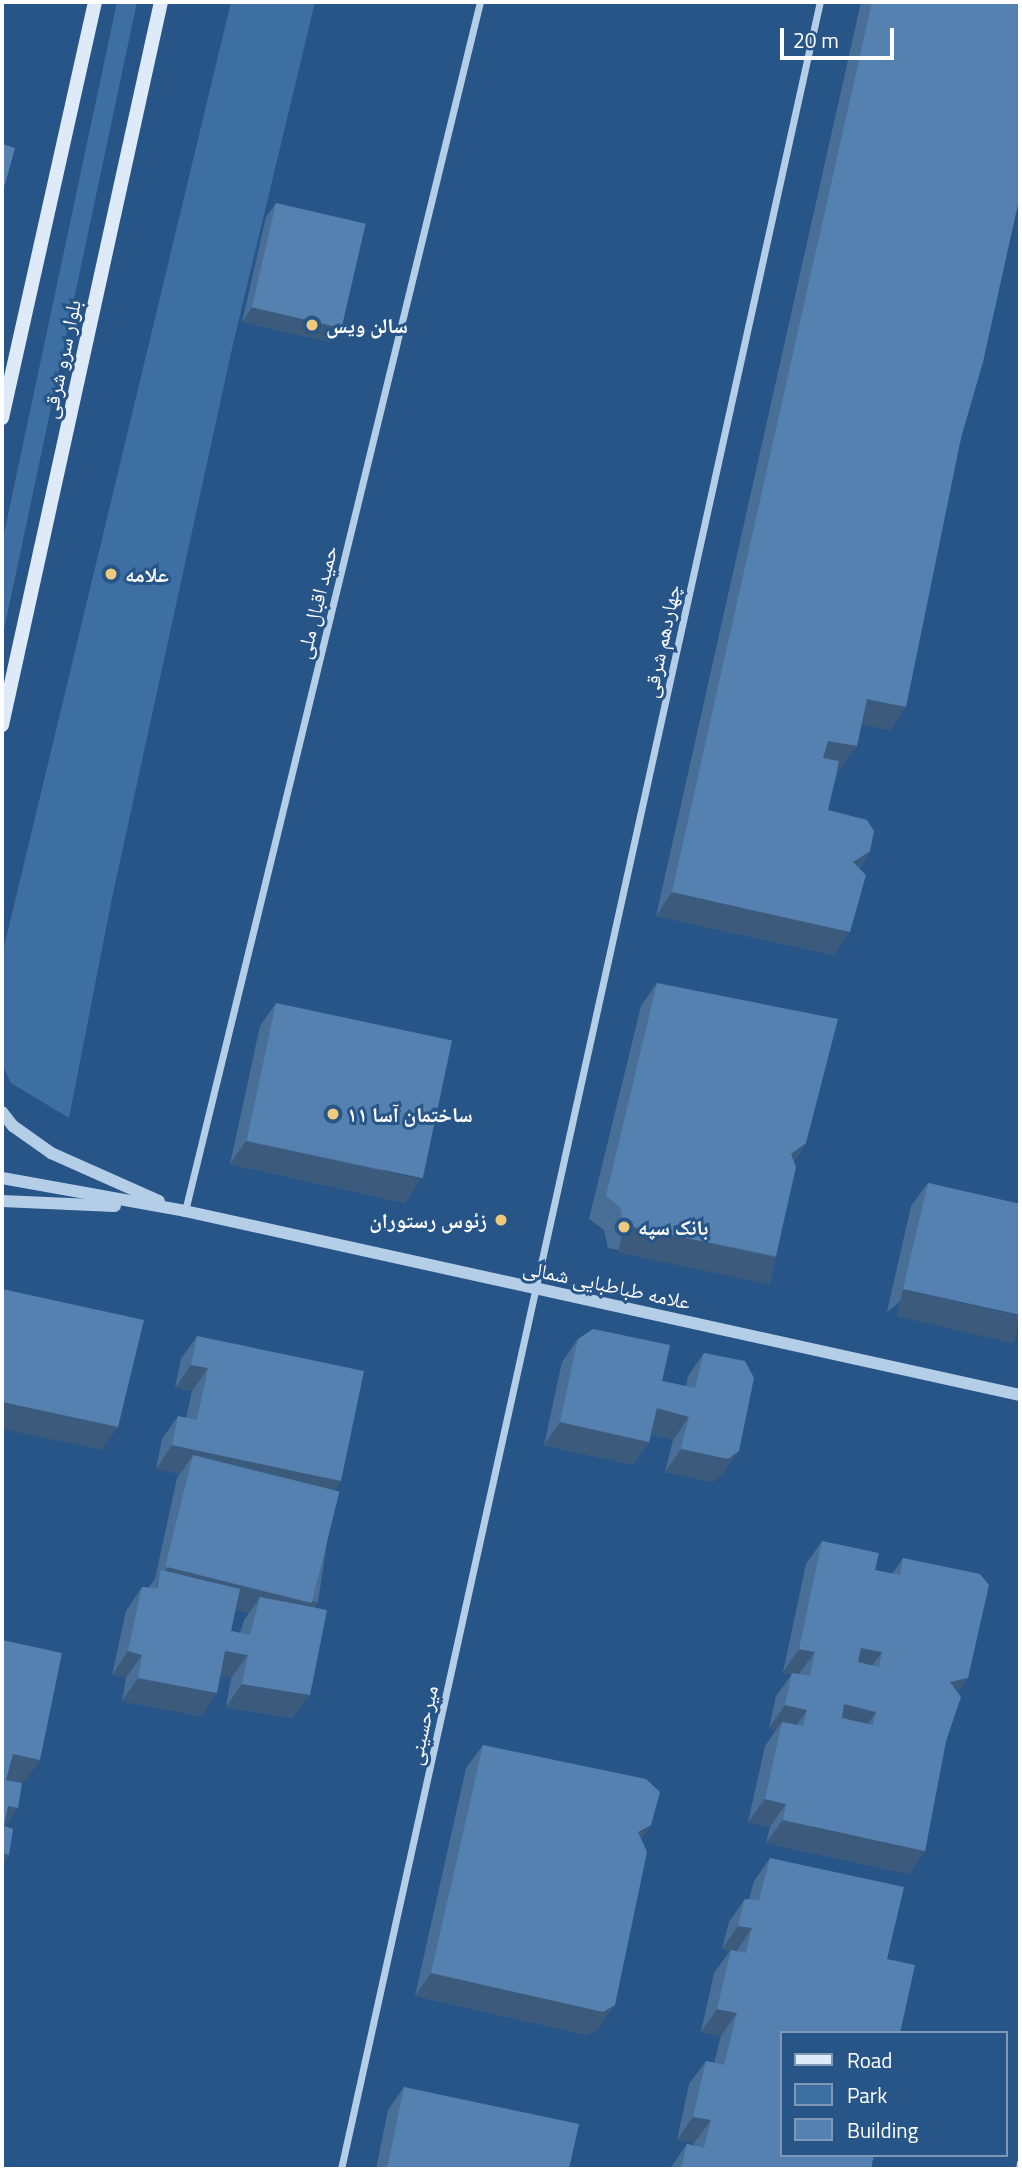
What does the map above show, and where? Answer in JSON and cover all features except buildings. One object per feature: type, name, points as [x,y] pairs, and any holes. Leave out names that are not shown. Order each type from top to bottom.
[{"type":"main road","points":[[2,418],[95,2]]},
{"type":"main road","name":"بلوار سرو شرقی","points":[[2,725],[161,2]]},
{"type":"street","name":"حمید اقبال ملی","points":[[185,1211],[480,2]]},
{"type":"street","name":"چهاردهم شرقی","points":[[536,1289],[820,2]]},
{"type":"street","name":"علامه طباطبایی شمالی","points":[[2,1112],[13,1126],[51,1153],[185,1211]]},
{"type":"street","name":"علامه طباطبایی شمالی","points":[[2,1178],[185,1211],[1020,1395]]},
{"type":"street","name":"علامه طباطبایی شمالی","points":[[2,1201],[23,1198],[185,1211]]},
{"type":"street","name":"میرحسینی","points":[[341,2169],[536,1289]]},
{"type":"street","points":[[1019,2169],[1020,2163]]},
{"type":"green space","points":[[117,2],[137,2],[2,639],[2,543]]},
{"type":"green space","points":[[231,2],[315,2],[233,344],[112,898],[69,1118],[11,1083],[2,1064],[2,955]]},
{"type":"place","name":"سالن ویس","points":[[312,325]]},
{"type":"place","name":"علامه","points":[[111,574]]},
{"type":"place","name":"ساختمان آسا ۱۱","points":[[333,1114]]},
{"type":"place","name":"زئوس رستوران","points":[[501,1220]]},
{"type":"place","name":"بانک سپه","points":[[624,1227]]}]
